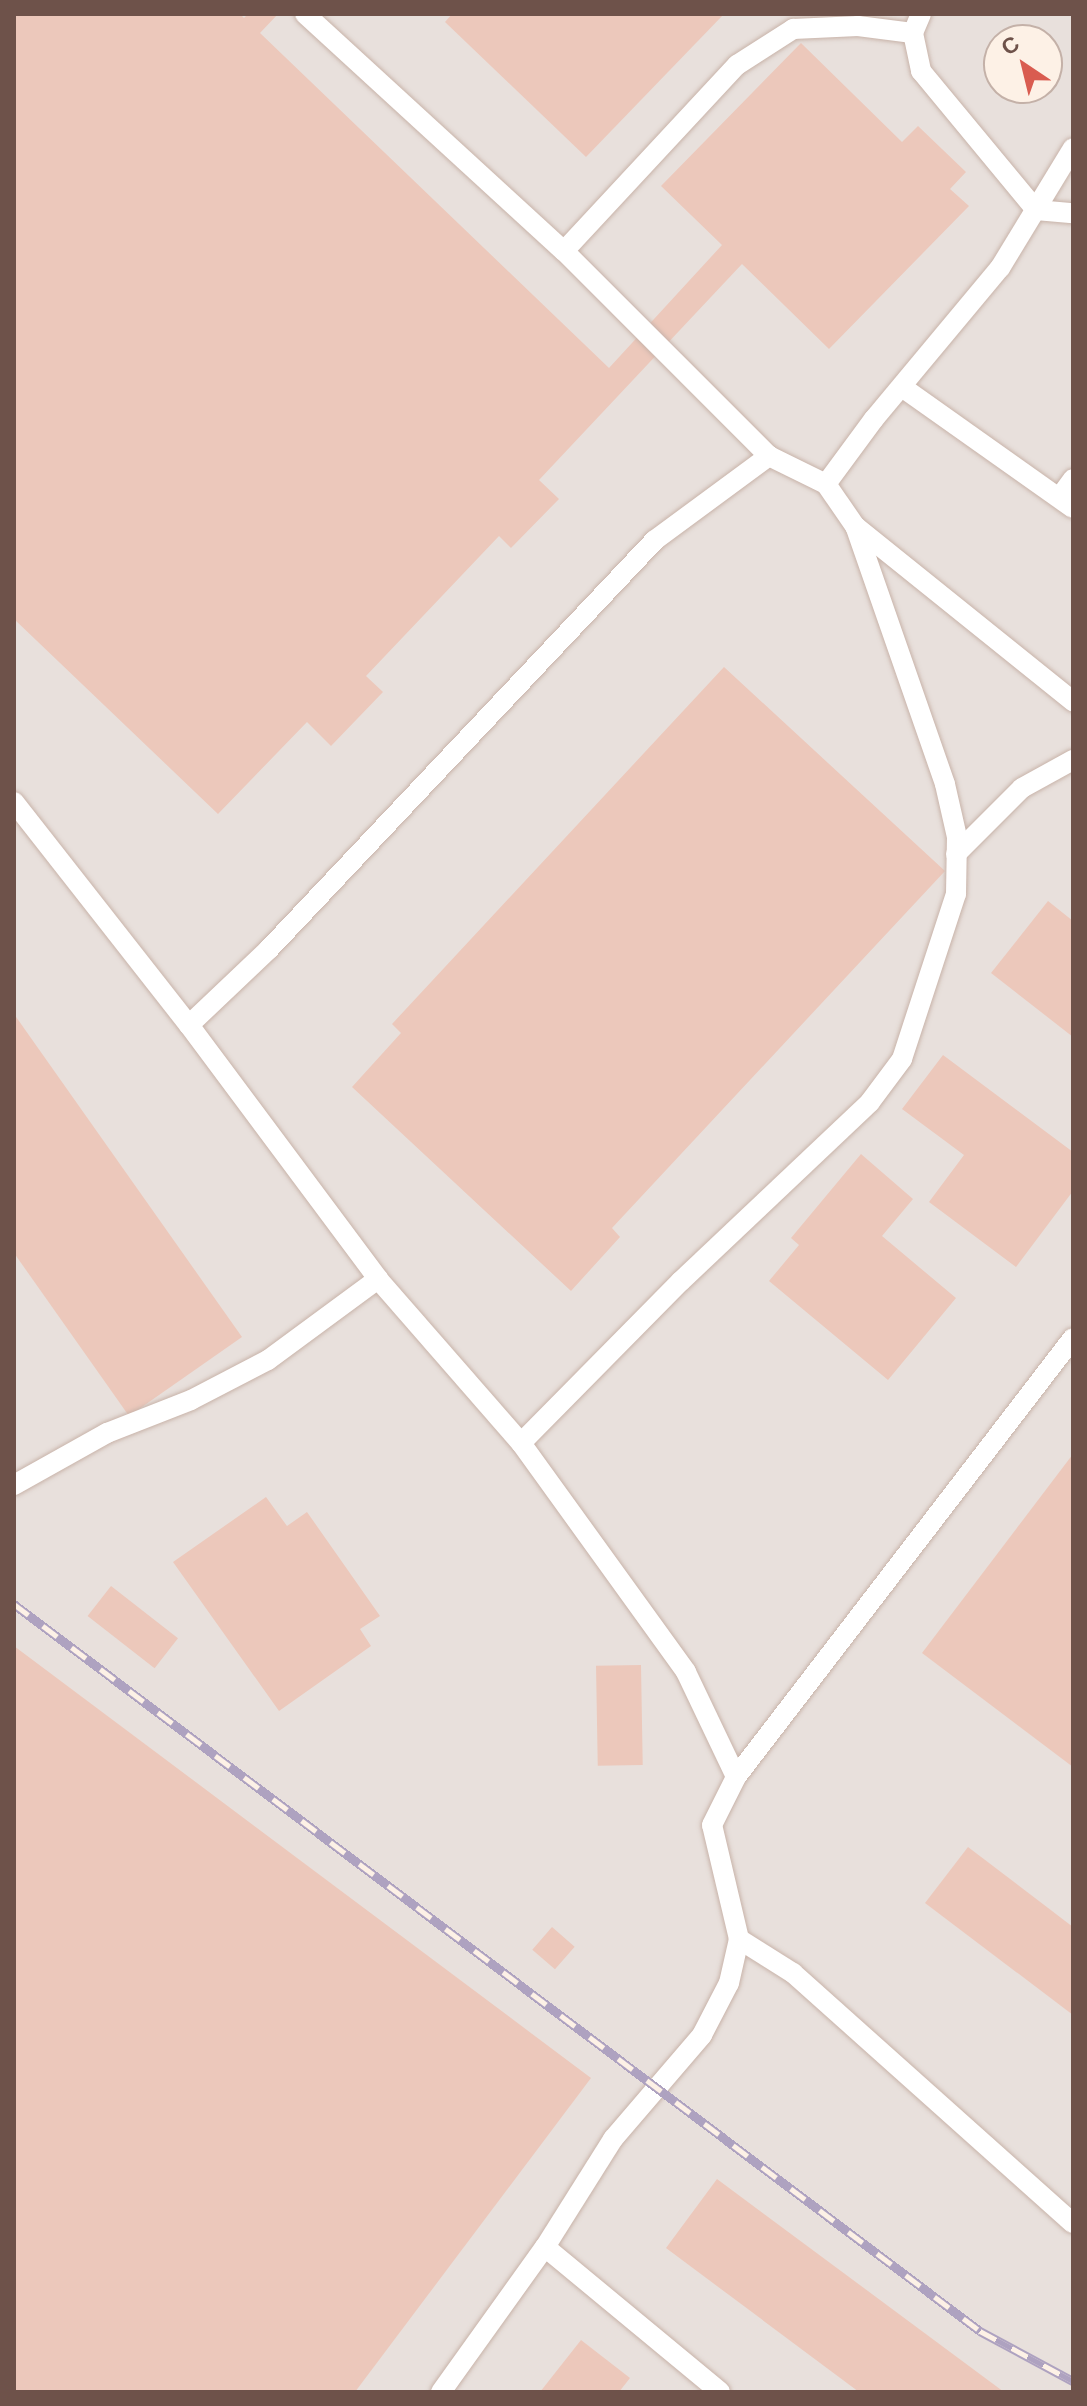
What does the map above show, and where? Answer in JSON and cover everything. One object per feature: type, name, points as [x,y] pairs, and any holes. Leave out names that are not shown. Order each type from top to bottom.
[{"type":"lane","points":[[305,14],[564,251],[769,456],[826,484],[855,526],[945,784],[957,837],[956,894],[902,1059],[870,1102],[681,1281],[521,1443]]},
{"type":"lane","points":[[564,251],[737,65],[793,29],[917,23],[921,71],[1036,210],[1073,213]]},
{"type":"lane","points":[[826,484],[1000,268],[1073,148]]},
{"type":"lane","points":[[902,387],[1066,502],[1073,479]]},
{"type":"lane","points":[[189,1025],[269,949],[655,540],[769,456]]},
{"type":"lane","points":[[855,526],[1073,701]]},
{"type":"lane","points":[[956,854],[1022,788],[1073,760]]},
{"type":"lane","points":[[14,802],[189,1025],[378,1279],[521,1443],[686,1672],[736,1777]]},
{"type":"lane","points":[[14,1485],[107,1433],[191,1400],[268,1360],[378,1279]]},
{"type":"lane","points":[[441,2392],[545,2247],[613,2139],[702,2035],[729,1983],[739,1939],[712,1825],[736,1777],[1073,1338]]},
{"type":"lane","points":[[739,1939],[793,1973],[1073,2223]]},
{"type":"lane","points":[[545,2247],[720,2392]]},
{"type":"shaded area","points":[[14,14],[1073,14],[1073,2392],[14,2392]]},
{"type":"building","points":[[14,14],[240,14],[244,18],[248,14],[278,14],[260,33],[609,368],[722,245],[661,186],[801,43],[902,142],[918,126],[966,172],[950,189],[969,206],[829,349],[742,264],[539,480],[559,499],[511,548],[499,536],[366,676],[383,692],[331,746],[307,722],[218,814],[14,619]]},
{"type":"building","points":[[452,14],[724,14],[586,157],[445,22]]},
{"type":"building","points":[[724,667],[945,871],[612,1228],[620,1237],[571,1291],[352,1087],[401,1033],[392,1024]]},
{"type":"building","points":[[1048,901],[1073,921],[1073,1037],[991,973]]},
{"type":"building","points":[[14,1014],[242,1337],[129,1416],[14,1253]]},
{"type":"building","points":[[943,1055],[1073,1152],[1073,1191],[1016,1267],[929,1202],[964,1155],[902,1109]]},
{"type":"building","points":[[861,1154],[913,1199],[882,1236],[956,1298],[888,1380],[769,1281],[799,1245],[791,1238]]},
{"type":"building","points":[[1073,1454],[1073,1767],[922,1653]]},
{"type":"building","points":[[266,1497],[287,1526],[307,1512],[380,1616],[360,1629],[371,1646],[279,1711],[173,1562]]},
{"type":"building","points":[[111,1586],[178,1638],[155,1668],[88,1616]]},
{"type":"building","points":[[14,1646],[591,2078],[355,2392],[14,2392]]},
{"type":"building","points":[[641,1665],[643,1765],[598,1766],[596,1666]]},
{"type":"building","points":[[968,1847],[1073,1927],[1073,2015],[925,1903]]},
{"type":"building","points":[[552,1927],[575,1947],[555,1969],[532,1950]]},
{"type":"building","points":[[717,2179],[1004,2392],[859,2392],[666,2248]]},
{"type":"building","points":[[581,2340],[630,2378],[619,2392],[540,2392]]},
{"type":"railway","points":[[14,1604],[980,2331],[1073,2381]]}]
